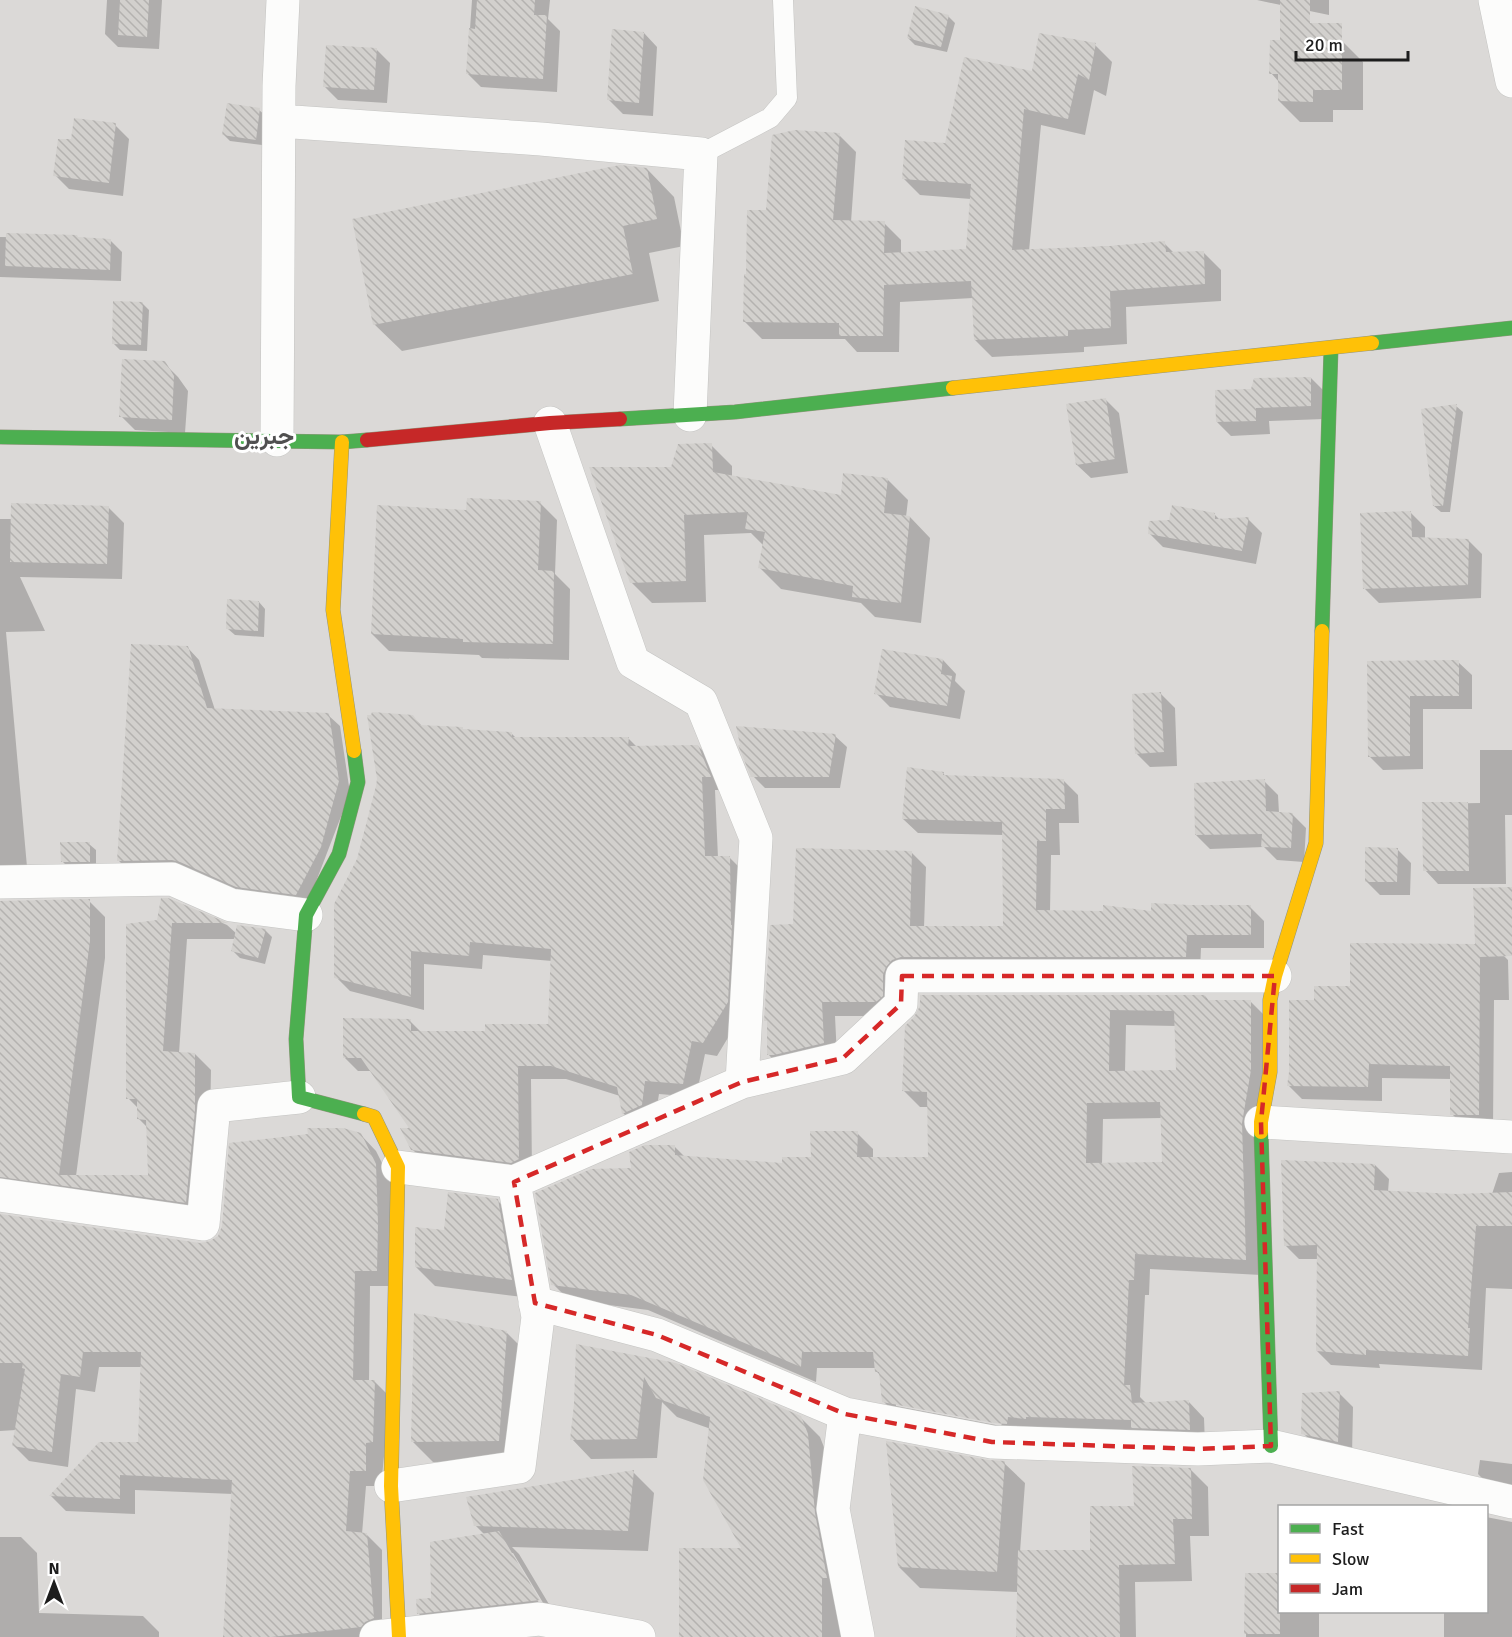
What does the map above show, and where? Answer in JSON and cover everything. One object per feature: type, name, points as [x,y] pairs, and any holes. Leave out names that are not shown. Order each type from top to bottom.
[{"type":"street","points":[[278,440],[279,122],[283,0]]},
{"type":"street","points":[[1495,0],[1512,81]]},
{"type":"street","points":[[279,122],[541,139],[701,154],[690,415]]},
{"type":"street","points":[[0,436],[342,442],[550,423],[747,411],[1512,328]]},
{"type":"street","points":[[1271,1446],[1261,1122],[1270,1072],[1270,1000],[1275,976],[1316,843],[1331,349]]},
{"type":"street","points":[[550,423],[633,663],[701,702],[756,838],[742,1082]]},
{"type":"street","points":[[299,1097],[296,1039],[306,915],[339,854],[358,782],[333,610],[342,442]]},
{"type":"street","points":[[0,882],[172,879],[231,905],[306,915]]},
{"type":"street","points":[[398,1167],[514,1182],[742,1082],[843,1058],[901,1004],[902,976],[1275,976]]},
{"type":"street","points":[[0,1195],[203,1224],[214,1106],[299,1097],[374,1117],[398,1167],[391,1486],[391,1636],[538,1619],[639,1637]]},
{"type":"street","points":[[1261,1122],[1512,1137]]},
{"type":"street","points":[[391,1486],[519,1467],[538,1317],[514,1182]]},
{"type":"street","points":[[536,1303],[657,1335],[845,1414],[992,1442],[1198,1449],[1271,1446],[1512,1502]]},
{"type":"street","points":[[845,1414],[833,1509],[858,1637]]},
{"type":"lane","points":[[701,154],[770,118],[787,98],[783,0]]},
{"type":"highlighted area","points":[[902,976],[1275,976],[1261,1122],[1271,1446],[1198,1449],[992,1442],[845,1414],[657,1335],[535,1303],[514,1182],[742,1082],[843,1058],[901,1004]]},
{"type":"shaded area","points":[[0,0],[1512,0],[1512,1637],[0,1637]]},
{"type":"building","points":[[120,0],[149,0],[147,37],[118,35]]},
{"type":"building","points":[[477,0],[535,0],[534,15],[547,15],[543,79],[466,74],[469,28],[475,29]]},
{"type":"building","points":[[1280,0],[1310,0],[1310,23],[1342,23],[1342,90],[1313,90],[1313,102],[1278,101],[1278,74],[1269,74],[1270,40],[1280,40]]},
{"type":"building","points":[[915,6],[949,15],[941,47],[907,38]]},
{"type":"building","points":[[612,29],[644,32],[639,103],[607,100]]},
{"type":"building","points":[[1039,33],[1096,43],[1089,80],[1078,74],[1068,119],[1024,109],[1012,250],[1165,241],[1166,252],[1204,251],[1205,284],[1110,291],[1111,328],[1068,330],[1068,336],[974,340],[971,281],[884,285],[883,336],[839,336],[839,323],[743,322],[747,210],[766,210],[772,135],[795,130],[840,133],[833,220],[885,221],[884,253],[966,249],[971,184],[902,179],[905,140],[945,143],[964,57],[1032,71]]},
{"type":"building","points":[[326,45],[377,48],[374,90],[323,87]]},
{"type":"building","points":[[227,103],[260,108],[256,140],[222,135]]},
{"type":"building","points":[[74,118],[116,123],[109,183],[53,176],[58,139],[71,139]]},
{"type":"building","points":[[620,165],[647,168],[657,219],[623,226],[633,274],[373,325],[352,219]]},
{"type":"building","points":[[6,233],[77,235],[78,237],[111,239],[110,270],[5,266]]},
{"type":"building","points":[[113,301],[143,302],[141,345],[112,344]]},
{"type":"building","points":[[122,359],[165,361],[174,376],[172,420],[119,417]]},
{"type":"building","points":[[1311,377],[1311,406],[1256,408],[1256,421],[1216,422],[1215,390],[1251,389],[1254,378]]},
{"type":"building","points":[[1106,398],[1115,459],[1076,465],[1066,404]]},
{"type":"building","points":[[1457,404],[1443,506],[1433,506],[1421,409]]},
{"type":"building","points":[[712,443],[713,472],[841,495],[843,473],[888,478],[884,513],[910,516],[901,603],[852,597],[853,586],[758,568],[765,532],[745,529],[748,512],[684,515],[686,581],[630,583],[589,467],[671,467],[678,444]]},
{"type":"building","points":[[467,498],[541,501],[538,570],[554,571],[553,644],[463,642],[463,639],[371,634],[377,505],[466,510]]},
{"type":"building","points":[[11,503],[109,506],[107,564],[10,562]]},
{"type":"building","points":[[1172,505],[1215,513],[1215,519],[1249,517],[1242,551],[1148,534],[1149,521],[1169,520]]},
{"type":"building","points":[[1411,511],[1412,537],[1469,539],[1468,585],[1363,589],[1360,513]]},
{"type":"building","points":[[227,599],[259,601],[258,631],[226,629]]},
{"type":"building","points":[[131,644],[188,646],[207,708],[329,713],[339,781],[321,847],[296,895],[236,887],[172,860],[117,861]]},
{"type":"building","points":[[882,649],[943,659],[941,674],[952,676],[947,706],[874,694]]},
{"type":"building","points":[[1459,660],[1459,696],[1410,696],[1410,756],[1368,757],[1367,661]]},
{"type":"building","points":[[1161,692],[1164,752],[1135,754],[1132,694]]},
{"type":"building","points":[[372,712],[413,715],[420,725],[512,732],[512,737],[629,737],[628,746],[698,745],[711,777],[702,777],[705,856],[730,856],[732,925],[728,1002],[703,1043],[692,1041],[683,1084],[645,1081],[642,1105],[622,1114],[617,1087],[551,1066],[518,1066],[519,1159],[511,1163],[411,1150],[400,1128],[409,1128],[361,1058],[343,1058],[343,1018],[411,1019],[411,1031],[485,1031],[485,1024],[548,1024],[551,949],[470,942],[469,956],[411,951],[411,997],[334,978],[334,904],[357,859],[377,779],[367,715],[371,715]]},
{"type":"building","points":[[736,726],[836,734],[829,777],[751,777],[738,745],[740,745]]},
{"type":"building","points":[[907,767],[944,772],[943,775],[1064,779],[1065,809],[1046,809],[1046,841],[1037,841],[1036,910],[1103,911],[1103,905],[1151,911],[1151,903],[1251,905],[1251,935],[1187,935],[1186,957],[901,957],[892,960],[886,967],[883,975],[883,996],[876,1002],[822,1002],[824,1043],[767,1055],[767,1021],[764,1021],[770,925],[793,924],[796,848],[912,851],[910,926],[1003,926],[1002,822],[902,819]]},
{"type":"building","points":[[1265,779],[1266,811],[1293,813],[1291,848],[1261,847],[1262,834],[1195,835],[1194,783]]},
{"type":"building","points":[[1422,802],[1468,802],[1469,871],[1423,871]]},
{"type":"building","points":[[60,842],[90,842],[90,862],[61,862]]},
{"type":"building","points":[[1365,847],[1398,848],[1397,882],[1365,882]]},
{"type":"building","points":[[1512,887],[1512,956],[1480,957],[1479,1115],[1450,1115],[1450,1066],[1369,1064],[1368,1087],[1287,1086],[1289,1000],[1314,1000],[1314,986],[1350,986],[1350,943],[1475,944],[1473,888]]},
{"type":"building","points":[[161,898],[168,898],[228,923],[172,923],[163,1051],[195,1053],[195,1110],[186,1203],[0,1177],[0,901],[90,899],[90,941],[59,1175],[148,1175],[146,1120],[137,1119],[137,1099],[126,1099],[126,924],[157,920]]},
{"type":"building","points":[[237,925],[266,929],[258,958],[231,951]]},
{"type":"building","points":[[920,995],[1205,995],[1206,1000],[1251,1000],[1251,1070],[1242,1123],[1246,1260],[1135,1254],[1134,1280],[1129,1280],[1124,1385],[1130,1385],[1132,1403],[1189,1400],[1190,1430],[1131,1428],[1131,1420],[1008,1417],[1007,1424],[994,1423],[882,1402],[879,1372],[875,1372],[873,1352],[802,1352],[801,1367],[631,1295],[551,1285],[535,1193],[591,1169],[631,1168],[629,1152],[645,1145],[675,1145],[675,1155],[782,1163],[782,1157],[811,1157],[810,1131],[858,1131],[857,1157],[928,1157],[927,1092],[902,1091],[905,1026],[920,1006]],"holes":[[[1110,1010],[1174,1011],[1176,1070],[1109,1071]],[[1160,1102],[1162,1162],[1086,1163],[1087,1103]]]},
{"type":"building","points":[[307,1128],[343,1128],[361,1133],[376,1164],[377,1271],[355,1271],[353,1380],[375,1380],[373,1442],[366,1443],[366,1471],[350,1471],[346,1531],[367,1533],[374,1618],[365,1622],[361,1627],[271,1637],[223,1637],[232,1480],[120,1475],[120,1499],[49,1496],[99,1442],[138,1442],[141,1352],[83,1352],[80,1377],[61,1374],[52,1452],[12,1446],[25,1369],[22,1368],[23,1363],[0,1363],[0,1214],[200,1243],[210,1241],[218,1236],[222,1226],[229,1143],[308,1134]]},
{"type":"building","points":[[1281,1160],[1375,1164],[1374,1190],[1456,1194],[1512,1192],[1512,1226],[1476,1226],[1468,1356],[1366,1350],[1366,1355],[1316,1351],[1317,1245],[1284,1246]]},
{"type":"building","points":[[448,1192],[498,1199],[512,1280],[415,1267],[415,1227],[444,1230]]},
{"type":"building","points":[[414,1313],[507,1331],[499,1441],[411,1442]]},
{"type":"building","points":[[576,1344],[676,1363],[801,1416],[808,1434],[815,1513],[827,1578],[822,1578],[822,1637],[679,1637],[679,1548],[741,1548],[703,1480],[710,1417],[656,1398],[644,1377],[637,1439],[570,1440]]},
{"type":"building","points":[[1340,1391],[1338,1442],[1301,1434],[1302,1393]]},
{"type":"building","points":[[886,1441],[988,1460],[1005,1461],[997,1572],[898,1567]]},
{"type":"building","points":[[1132,1466],[1191,1468],[1192,1519],[1173,1519],[1175,1564],[1119,1565],[1120,1637],[1016,1637],[1018,1550],[1090,1550],[1090,1506],[1134,1506]]},
{"type":"building","points":[[634,1470],[628,1531],[474,1526],[466,1497]]},
{"type":"building","points":[[499,1531],[540,1600],[417,1614],[416,1599],[431,1598],[430,1542]]},
{"type":"building","points":[[1245,1573],[1278,1573],[1280,1634],[1244,1634]]},
{"type":"traffic: fast","points":[[1372,343],[1512,328]]},
{"type":"traffic: fast","points":[[1322,631],[1331,349]]},
{"type":"traffic: fast","points":[[620,419],[735,412],[953,388]]},
{"type":"traffic: fast","points":[[0,437],[342,442],[367,440]]},
{"type":"traffic: fast","points":[[354,751],[358,782],[339,854],[306,915],[296,1039],[299,1097],[364,1114]]},
{"type":"traffic: fast","points":[[1261,1132],[1271,1446]]},
{"type":"traffic: slow","points":[[953,388],[1372,343]]},
{"type":"traffic: slow","points":[[342,442],[333,610],[354,751]]},
{"type":"traffic: slow","points":[[1261,1132],[1270,1072],[1270,1000],[1275,976],[1316,843],[1322,631]]},
{"type":"traffic: slow","points":[[364,1114],[374,1117],[398,1167],[391,1486],[399,1637]]},
{"type":"traffic: jam","points":[[367,440],[550,423],[620,419]]},
{"type":"district","name":"جبرين","points":[[264,436]]}]
